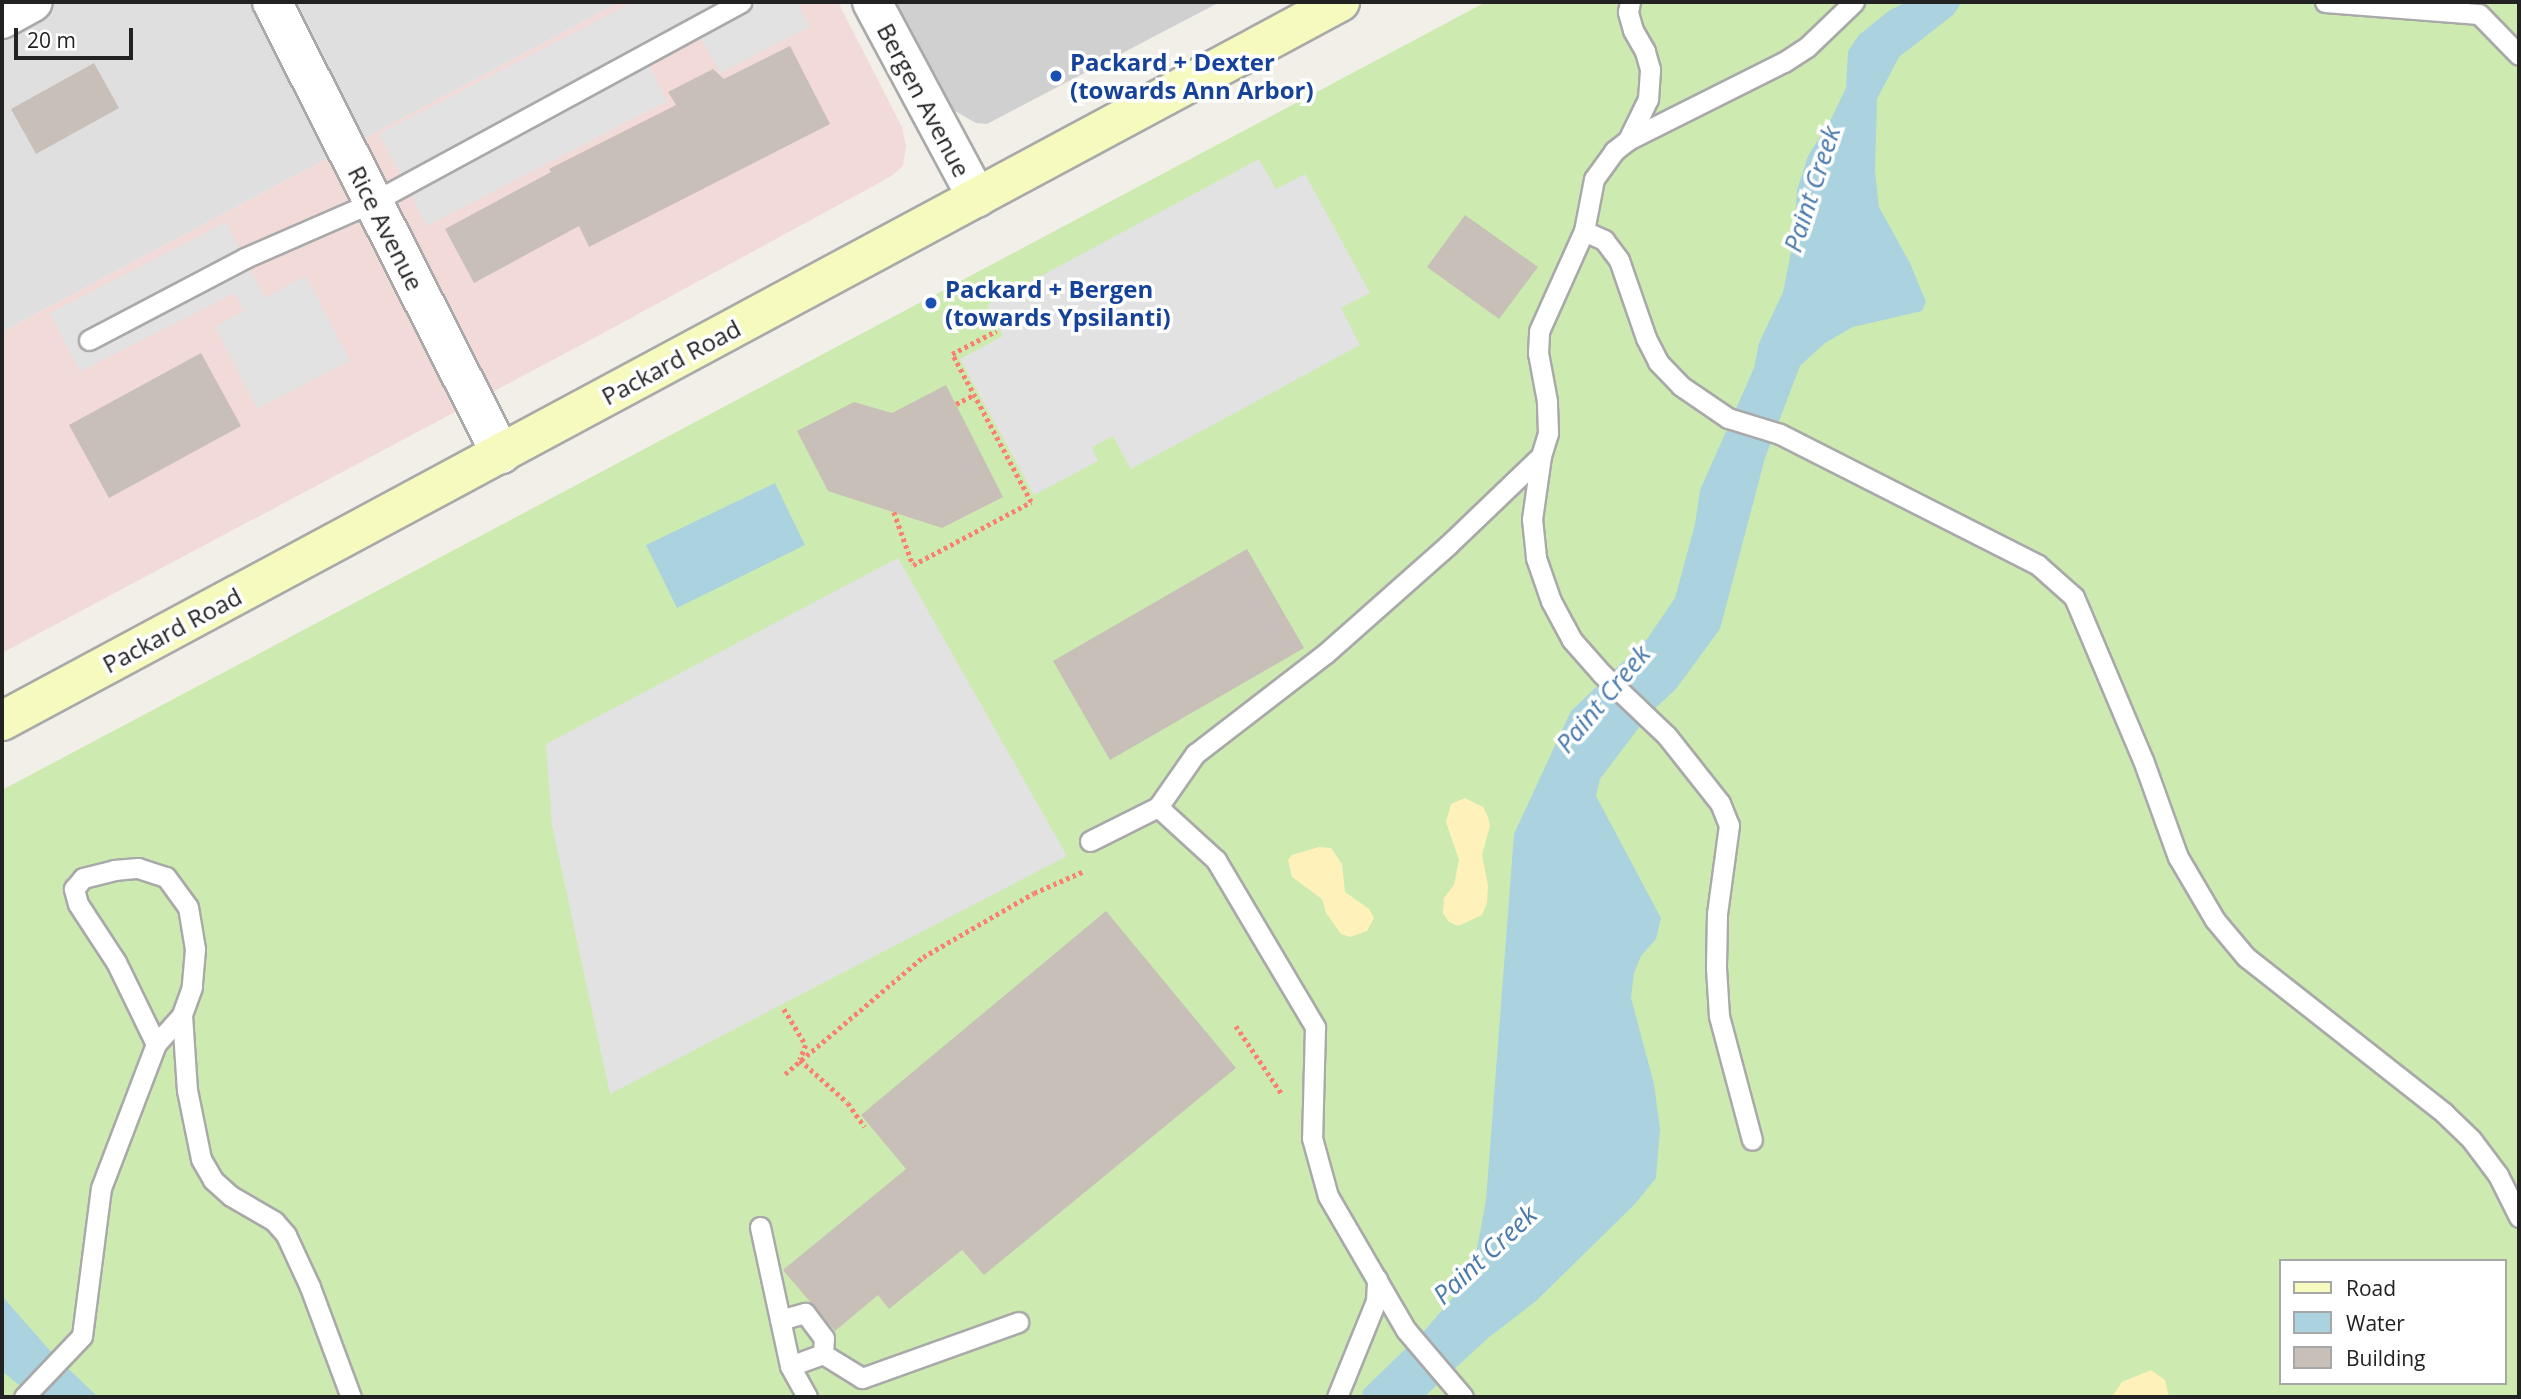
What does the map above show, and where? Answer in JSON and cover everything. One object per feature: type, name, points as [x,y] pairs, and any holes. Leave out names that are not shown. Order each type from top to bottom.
[{"type":"main road","name":"Packard Road","points":[[2,721],[1340,2]]},
{"type":"street","points":[[2,19],[33,2]]},
{"type":"street","name":"Rice Avenue","points":[[272,2],[501,454]]},
{"type":"street","name":"Bergen Avenue","points":[[872,2],[976,198]]},
{"type":"lane","points":[[89,340],[245,258],[373,202],[741,2]]},
{"type":"lane","points":[[1628,140],[1648,99],[1650,69],[1645,51],[1633,30],[1628,12],[1630,2]]},
{"type":"lane","points":[[1752,1140],[1719,1016],[1717,914],[1730,825],[1720,803],[1667,736],[1602,674],[1572,640],[1551,601],[1536,558],[1532,519],[1541,456],[1548,433],[1547,401],[1538,353],[1539,331],[1584,231],[1594,179],[1614,151],[1628,140],[1784,62],[1807,47],[1854,2]]},
{"type":"lane","points":[[2325,2],[2479,14],[2519,55]]},
{"type":"lane","points":[[1584,231],[1604,240],[1619,260],[1646,338],[1658,362],[1681,387],[1728,418],[1780,434],[2038,565],[2074,597],[2143,760],[2178,856],[2215,920],[2246,957],[2444,1113],[2471,1139],[2498,1175],[2519,1217]]},
{"type":"lane","points":[[1090,841],[1158,807],[1195,754],[1326,653],[1447,547],[1541,456]]},
{"type":"lane","points":[[1158,807],[1216,860],[1315,1027],[1312,1138],[1328,1196],[1406,1329],[1460,1391]]},
{"type":"lane","points":[[24,1397],[69,1353],[82,1336],[101,1188],[156,1044],[182,1015],[192,987],[195,949],[188,907],[166,877],[138,869],[114,870],[83,878],[74,889],[78,904],[116,962],[156,1044]]},
{"type":"lane","points":[[182,1015],[187,1090],[201,1158],[213,1180],[231,1196],[274,1220],[286,1236],[310,1287],[351,1397]]},
{"type":"lane","points":[[760,1227],[790,1366],[807,1397]]},
{"type":"lane","points":[[1337,1397],[1376,1301],[1377,1279]]},
{"type":"lane","points":[[780,1321],[805,1313],[824,1338],[823,1354]]},
{"type":"lane","points":[[823,1354],[862,1378],[1018,1322]]},
{"type":"lane","points":[[790,1366],[823,1354]]},
{"type":"path","points":[[894,512],[913,565],[1031,502],[952,354],[996,331]]},
{"type":"path","points":[[956,404],[974,395]]},
{"type":"path","points":[[785,1074],[923,957],[1034,893],[1090,868]]},
{"type":"path","points":[[784,1009],[806,1045],[800,1060]]},
{"type":"path","points":[[1236,1026],[1312,1138]]},
{"type":"path","points":[[800,1060],[848,1103],[865,1127]]},
{"type":"shaded area","points":[[2,2],[620,2],[2,332]]},
{"type":"shaded area","points":[[620,2],[838,2],[902,127],[906,146],[903,166],[890,177],[594,338],[2,653],[2,332]]},
{"type":"shaded area","points":[[633,2],[797,2],[810,27],[720,73],[700,36],[648,63],[667,101],[427,226],[379,134]]},
{"type":"shaded area","points":[[887,2],[1220,2],[987,124],[976,123],[953,110],[933,87]]},
{"type":"shaded area","points":[[1259,159],[1276,189],[1305,174],[1370,293],[1341,308],[1360,345],[1131,469],[1113,436],[1092,447],[1098,461],[1034,495],[960,359],[1003,336],[987,305]]},
{"type":"shaded area","points":[[226,222],[265,298],[306,276],[350,361],[257,409],[215,327],[244,311],[234,293],[80,372],[50,313]]},
{"type":"shaded area","points":[[898,558],[1067,856],[610,1094],[552,825],[546,744]]},
{"type":"green space","points":[[1486,2],[2519,2],[2519,1397],[2,1397],[2,790]]},
{"type":"sand","points":[[1465,798],[1483,807],[1488,817],[1490,826],[1482,855],[1488,886],[1487,903],[1482,915],[1458,926],[1449,922],[1443,913],[1444,898],[1454,885],[1459,860],[1446,822],[1451,804]]},
{"type":"sand","points":[[1319,847],[1331,848],[1342,864],[1345,892],[1369,909],[1374,918],[1367,931],[1350,937],[1341,934],[1326,913],[1322,899],[1292,877],[1288,860],[1292,855]]},
{"type":"sand","points":[[2151,1370],[2165,1380],[2169,1397],[2112,1397],[2122,1382]]},
{"type":"water","name":"Paint Creek","points":[[1907,2],[1962,2],[1953,15],[1899,57],[1877,99],[1875,171],[1879,207],[1910,263],[1926,302],[1922,311],[1853,327],[1825,343],[1800,366],[1765,458],[1720,629],[1676,689],[1650,713],[1600,779],[1596,796],[1661,918],[1656,939],[1641,956],[1634,973],[1631,998],[1654,1084],[1660,1129],[1656,1178],[1635,1204],[1536,1301],[1488,1338],[1424,1397],[1362,1397],[1363,1390],[1425,1330],[1455,1295],[1476,1254],[1486,1200],[1514,834],[1571,711],[1647,639],[1675,598],[1695,524],[1700,490],[1754,368],[1759,343],[1783,292],[1794,237],[1797,190],[1808,156],[1846,88],[1848,51],[1859,35],[1890,10]]},
{"type":"water","points":[[775,483],[805,545],[677,608],[646,545]]},
{"type":"water","points":[[2,1296],[53,1354],[98,1397],[33,1397],[2,1371]]},
{"type":"building","points":[[790,46],[830,124],[589,247],[579,226],[474,283],[445,229],[551,172],[549,169],[676,105],[668,92],[713,69],[724,79]]},
{"type":"building","points":[[94,63],[119,108],[36,154],[11,109]]},
{"type":"building","points":[[1465,215],[1538,267],[1499,319],[1427,267]]},
{"type":"building","points":[[201,353],[241,426],[109,498],[69,425]]},
{"type":"building","points":[[946,385],[1003,497],[942,528],[828,491],[797,431],[854,402],[892,413]]},
{"type":"building","points":[[1247,549],[1304,648],[1110,760],[1053,661]]},
{"type":"building","points":[[1106,911],[1236,1068],[984,1275],[962,1250],[889,1309],[878,1295],[835,1331],[783,1270],[906,1169],[861,1115]]},
{"type":"place","name":"Packard + Dexter (towards Ann Arbor)","points":[[1056,76]]},
{"type":"place","name":"Packard + Bergen (towards Ypsilanti)","points":[[931,303]]}]
